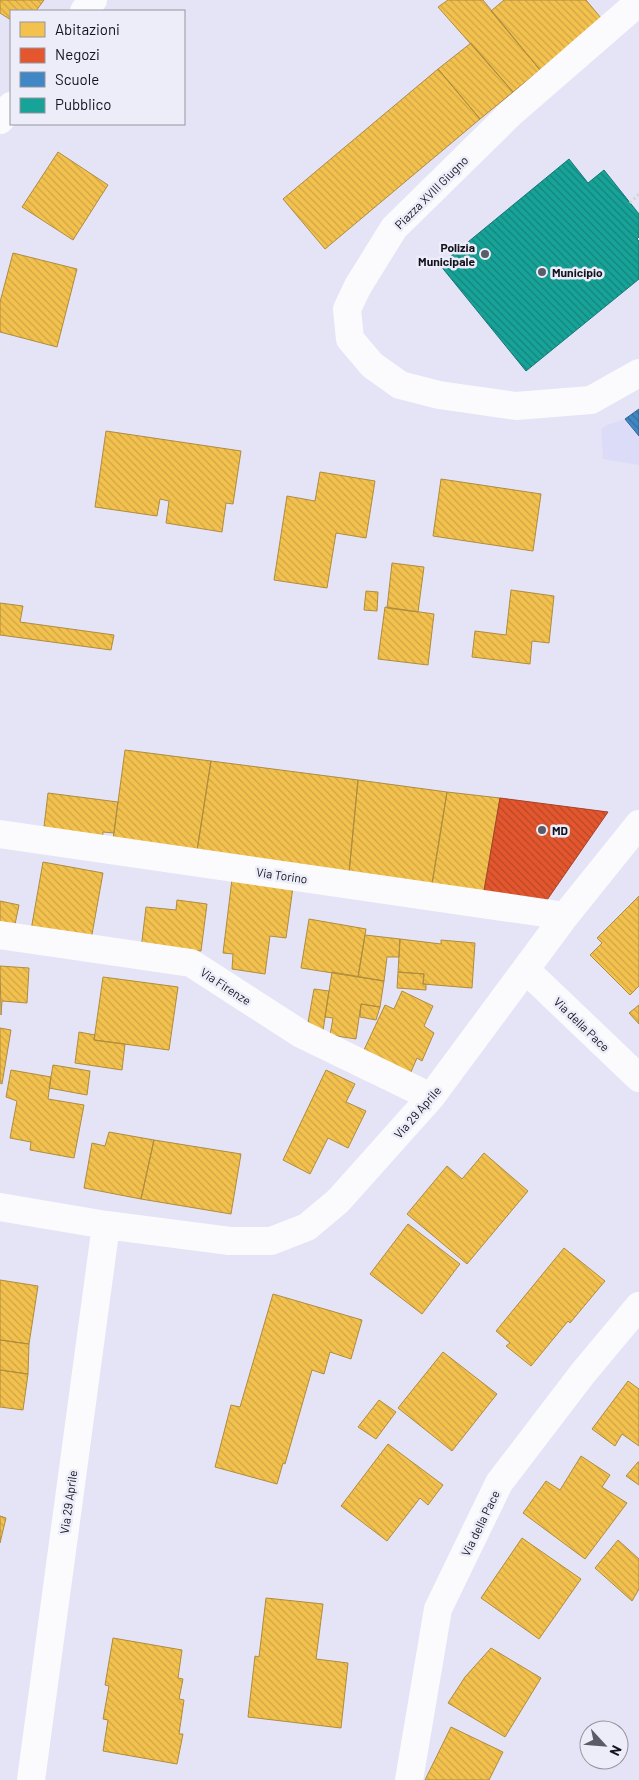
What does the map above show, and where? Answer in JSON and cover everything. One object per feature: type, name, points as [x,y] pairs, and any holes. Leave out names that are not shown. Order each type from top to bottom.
[{"type":"street","points":[[85,10],[93,0]]},
{"type":"street","name":"Piazza XVIII Giugno","points":[[639,2],[510,114],[394,228],[358,286],[347,309],[350,339],[372,365],[400,385],[439,395],[516,406],[591,400],[639,373]]},
{"type":"street","points":[[0,120],[10,107]]},
{"type":"street","name":"Via 29 Aprile","points":[[0,1207],[106,1225],[230,1241],[271,1241],[307,1227],[338,1201],[431,1097],[565,916],[639,824]]},
{"type":"street","name":"Via Torino","points":[[0,834],[565,916]]},
{"type":"street","name":"Via Firenze","points":[[0,935],[191,963],[301,1034],[431,1097]]},
{"type":"street","name":"Via della Pace","points":[[526,970],[639,1078]]},
{"type":"street","name":"Via 29 Aprile","points":[[31,1780],[106,1225]]},
{"type":"street","name":"Via della Pace","points":[[409,1780],[438,1609],[499,1483],[583,1373],[639,1306]]},
{"type":"path","points":[[630,203],[639,194]]},
{"type":"shaded area","points":[[639,409],[639,465],[603,459],[601,429],[625,419]]},
{"type":"building: Abitazioni","points":[[0,0],[44,0],[37,10],[10,10],[10,19],[0,13]]},
{"type":"building: Abitazioni","points":[[448,0],[483,0],[540,70],[513,92],[438,7]]},
{"type":"building: Abitazioni","points":[[504,0],[586,0],[601,18],[540,70],[491,11]]},
{"type":"building: Abitazioni","points":[[471,43],[513,92],[480,119],[438,69]]},
{"type":"building: Abitazioni","points":[[438,69],[480,119],[325,249],[283,199]]},
{"type":"building: Abitazioni","points":[[58,152],[108,185],[73,240],[22,207]]},
{"type":"building: Abitazioni","points":[[13,253],[77,269],[57,347],[0,332],[0,302]]},
{"type":"building: Abitazioni","points":[[106,431],[241,451],[233,504],[226,503],[222,532],[166,523],[169,501],[160,499],[157,516],[95,507]]},
{"type":"building: Abitazioni","points":[[320,472],[375,481],[366,538],[336,533],[327,588],[274,580],[287,496],[315,501]]},
{"type":"building: Abitazioni","points":[[441,479],[541,494],[533,551],[433,536]]},
{"type":"building: Abitazioni","points":[[392,563],[424,567],[418,612],[387,608]]},
{"type":"building: Abitazioni","points":[[511,590],[554,596],[549,643],[532,641],[530,664],[472,657],[475,631],[506,635]]},
{"type":"building: Abitazioni","points":[[366,591],[378,592],[377,611],[364,610]]},
{"type":"building: Abitazioni","points":[[0,603],[23,606],[20,622],[114,635],[111,650],[0,635]]},
{"type":"building: Abitazioni","points":[[385,607],[434,614],[428,665],[378,659]]},
{"type":"building: Abitazioni","points":[[125,750],[211,761],[197,851],[113,839]]},
{"type":"building: Abitazioni","points":[[211,761],[358,780],[349,873],[197,851]]},
{"type":"building: Abitazioni","points":[[358,780],[447,792],[432,884],[349,873]]},
{"type":"building: Abitazioni","points":[[447,792],[500,798],[484,891],[432,884]]},
{"type":"building: Abitazioni","points":[[48,793],[118,802],[114,833],[103,832],[102,842],[43,835]]},
{"type":"building: Abitazioni","points":[[43,862],[103,873],[91,940],[31,930]]},
{"type":"building: Abitazioni","points":[[232,879],[293,887],[286,938],[270,936],[265,974],[232,969],[233,954],[223,953]]},
{"type":"building: Abitazioni","points":[[639,896],[639,986],[630,995],[590,955],[602,943],[597,938]]},
{"type":"building: Abitazioni","points":[[177,900],[207,904],[201,951],[141,949],[146,907],[176,910]]},
{"type":"building: Abitazioni","points":[[0,901],[19,905],[14,929],[0,926]]},
{"type":"building: Abitazioni","points":[[309,919],[366,929],[358,977],[301,968]]},
{"type":"building: Abitazioni","points":[[365,935],[400,939],[399,957],[387,957],[384,981],[358,977]]},
{"type":"building: Abitazioni","points":[[400,939],[441,944],[441,940],[475,943],[472,988],[423,984],[424,974],[398,972]]},
{"type":"building: Abitazioni","points":[[0,966],[29,968],[27,1003],[2,1001],[1,1015]]},
{"type":"building: Abitazioni","points":[[332,972],[384,981],[380,1007],[361,1004],[356,1039],[330,1035],[333,1018],[325,1017]]},
{"type":"building: Abitazioni","points":[[398,972],[424,974],[423,984],[426,984],[426,990],[397,988]]},
{"type":"building: Abitazioni","points":[[103,977],[178,987],[169,1050],[94,1040]]},
{"type":"building: Abitazioni","points":[[314,989],[329,991],[323,1031],[307,1028]]},
{"type":"building: Abitazioni","points":[[402,991],[433,1006],[424,1026],[434,1033],[422,1061],[417,1058],[410,1074],[363,1052],[385,1005],[394,1009]]},
{"type":"building: Abitazioni","points":[[361,1004],[380,1007],[376,1020],[360,1017]]},
{"type":"building: Abitazioni","points":[[639,1005],[639,1024],[629,1013]]},
{"type":"building: Abitazioni","points":[[0,1028],[11,1030],[2,1084],[0,1083]]},
{"type":"building: Abitazioni","points":[[79,1032],[95,1035],[94,1040],[125,1044],[122,1070],[75,1063]]},
{"type":"building: Abitazioni","points":[[53,1065],[90,1071],[87,1095],[49,1088]]},
{"type":"building: Abitazioni","points":[[11,1070],[51,1077],[48,1099],[84,1105],[74,1158],[30,1150],[31,1142],[10,1138],[17,1101],[6,1097]]},
{"type":"building: Abitazioni","points":[[326,1070],[355,1084],[346,1102],[366,1111],[348,1148],[328,1138],[310,1174],[283,1160]]},
{"type":"building: Abitazioni","points":[[109,1132],[154,1140],[141,1199],[84,1188],[92,1143],[105,1146]]},
{"type":"building: Abitazioni","points":[[154,1140],[241,1154],[231,1214],[141,1199]]},
{"type":"building: Abitazioni","points":[[484,1153],[528,1191],[467,1264],[407,1214],[447,1166],[462,1179]]},
{"type":"building: Abitazioni","points":[[408,1224],[460,1264],[422,1314],[370,1274]]},
{"type":"building: Abitazioni","points":[[564,1248],[605,1281],[570,1323],[568,1321],[531,1366],[506,1346],[510,1343],[496,1331]]},
{"type":"building: Abitazioni","points":[[0,1280],[38,1286],[29,1344],[0,1340]]},
{"type":"building: Abitazioni","points":[[273,1294],[362,1320],[351,1359],[330,1352],[324,1374],[312,1370],[285,1464],[283,1463],[277,1484],[215,1467],[231,1405],[240,1407]]},
{"type":"building: Abitazioni","points":[[0,1340],[29,1344],[28,1374],[0,1370]]},
{"type":"building: Abitazioni","points":[[443,1352],[497,1394],[452,1451],[398,1408]]},
{"type":"building: Abitazioni","points":[[0,1370],[28,1374],[23,1410],[0,1407]]},
{"type":"building: Abitazioni","points":[[628,1381],[639,1389],[639,1446],[622,1434],[615,1446],[592,1429]]},
{"type":"building: Abitazioni","points":[[379,1400],[396,1412],[376,1439],[358,1427]]},
{"type":"building: Abitazioni","points":[[388,1444],[443,1485],[428,1505],[420,1498],[387,1541],[341,1506]]},
{"type":"building: Abitazioni","points":[[581,1456],[610,1475],[602,1487],[627,1503],[585,1559],[523,1513],[546,1481],[560,1490]]},
{"type":"building: Abitazioni","points":[[639,1462],[639,1485],[626,1476]]},
{"type":"building: Abitazioni","points":[[0,1516],[6,1518],[0,1543]]},
{"type":"building: Abitazioni","points":[[522,1538],[581,1579],[539,1639],[481,1598]]},
{"type":"building: Abitazioni","points":[[618,1540],[639,1559],[639,1589],[632,1601],[595,1568]]},
{"type":"building: Abitazioni","points":[[266,1598],[323,1604],[316,1659],[348,1663],[341,1728],[248,1717],[255,1656],[259,1657]]},
{"type":"building: Abitazioni","points":[[113,1638],[182,1650],[178,1678],[183,1679],[179,1699],[184,1700],[179,1734],[183,1734],[177,1764],[103,1751],[108,1720],[103,1719],[109,1686],[105,1685]]},
{"type":"building: Abitazioni","points":[[491,1648],[541,1678],[505,1737],[448,1703],[465,1677]]},
{"type":"building: Abitazioni","points":[[451,1727],[503,1752],[489,1780],[425,1780]]},
{"type":"building: Negozi","points":[[500,798],[608,812],[547,900],[484,891]]},
{"type":"building: Scuole","points":[[639,409],[639,436],[625,419]]},
{"type":"building: Pubblico","name":"Municipio","points":[[569,159],[588,183],[604,170],[639,214],[639,237],[637,239],[639,241],[639,279],[526,371],[440,265]]},
{"type":"place","name":"Polizia Municipale","points":[[485,254]]},
{"type":"place","name":"Municipio","points":[[542,272]]},
{"type":"place","name":"MD","points":[[542,830]]}]
